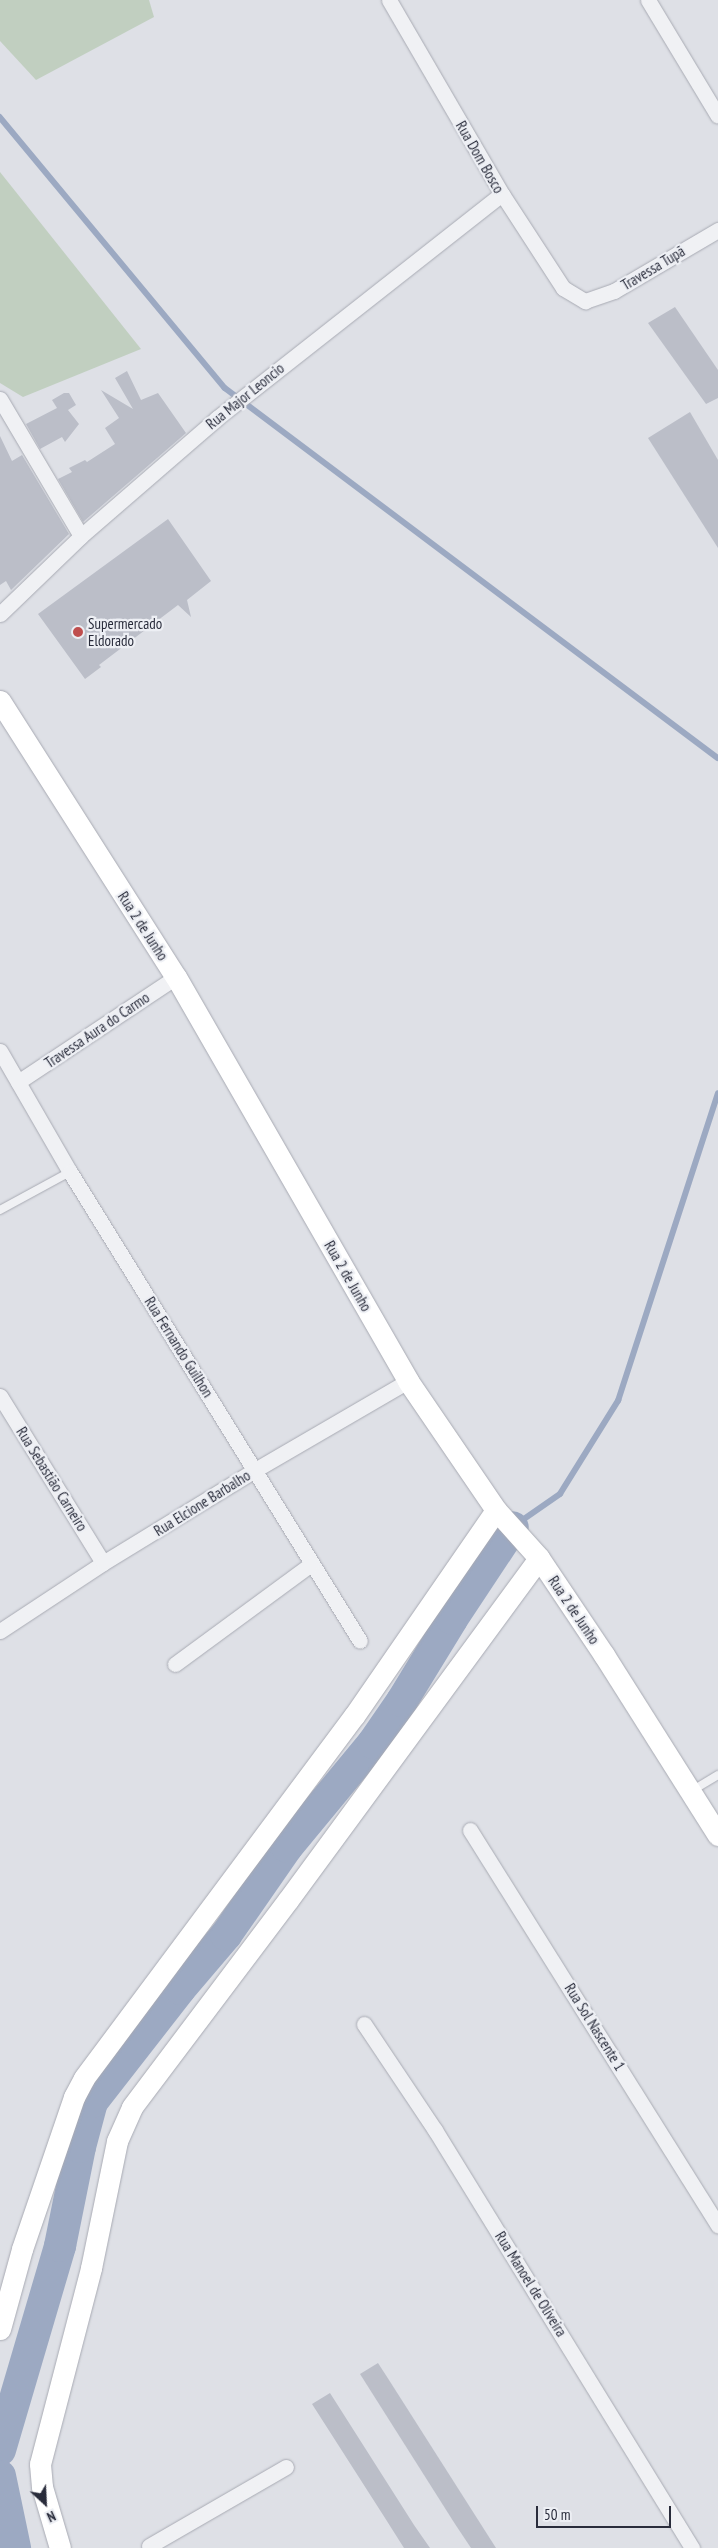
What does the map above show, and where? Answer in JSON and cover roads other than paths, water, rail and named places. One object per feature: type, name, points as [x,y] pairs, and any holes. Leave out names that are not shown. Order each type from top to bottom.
[{"type":"street","name":"Rua Dom Bosco","points":[[389,0],[502,194],[563,288],[585,301]]},
{"type":"street","points":[[648,0],[718,116]]},
{"type":"street","name":"Rua Major Leoncio","points":[[0,614],[81,536],[217,418],[502,194]]},
{"type":"street","name":"Travessa Tupã","points":[[585,301],[614,291],[718,230]]},
{"type":"street","points":[[0,399],[81,536]]},
{"type":"street","name":"Rua 2 de Junho","points":[[0,701],[176,977],[408,1381],[496,1510],[539,1558],[604,1655],[718,1835]]},
{"type":"street","name":"Travessa Aura do Carmo","points":[[18,1082],[176,977]]},
{"type":"street","name":"Rua Fernando Guilhon","points":[[0,1051],[70,1172],[360,1641]]},
{"type":"street","name":"Rua Elcione Barbalho","points":[[0,1631],[104,1563],[255,1470],[408,1381]]},
{"type":"street","name":"Rua Sebastião Carneiro","points":[[0,1396],[104,1563]]},
{"type":"street","points":[[0,2328],[22,2249],[74,2097],[84,2078],[354,1716],[496,1510]]},
{"type":"street","points":[[60,2548],[42,2487],[40,2464],[91,2268],[117,2141],[132,2107],[288,1900],[539,1558]]},
{"type":"street","points":[[175,1664],[311,1564]]},
{"type":"street","name":"Rua Sol Nascente 1","points":[[470,1830],[718,2226]]},
{"type":"street","name":"Rua Manoel de Oliveira","points":[[364,2024],[466,2180],[692,2548]]},
{"type":"street","points":[[149,2546],[286,2467]]},
{"type":"lane","points":[[0,1210],[70,1172]]},
{"type":"lane","points":[[691,1791],[718,1775]]},
{"type":"waterway","points":[[0,117],[225,388],[718,758]]},
{"type":"waterway","points":[[514,1526],[560,1494],[618,1401],[718,1094]]},
{"type":"waterway","points":[[0,2450],[60,2246],[80,2147],[92,2102],[180,1989],[226,1935],[287,1847],[373,1743],[513,1527]]},
{"type":"waterway","points":[[0,2476],[15,2548]]},
{"type":"place","name":"Supermercado Eldorado","points":[[78,632]]}]
